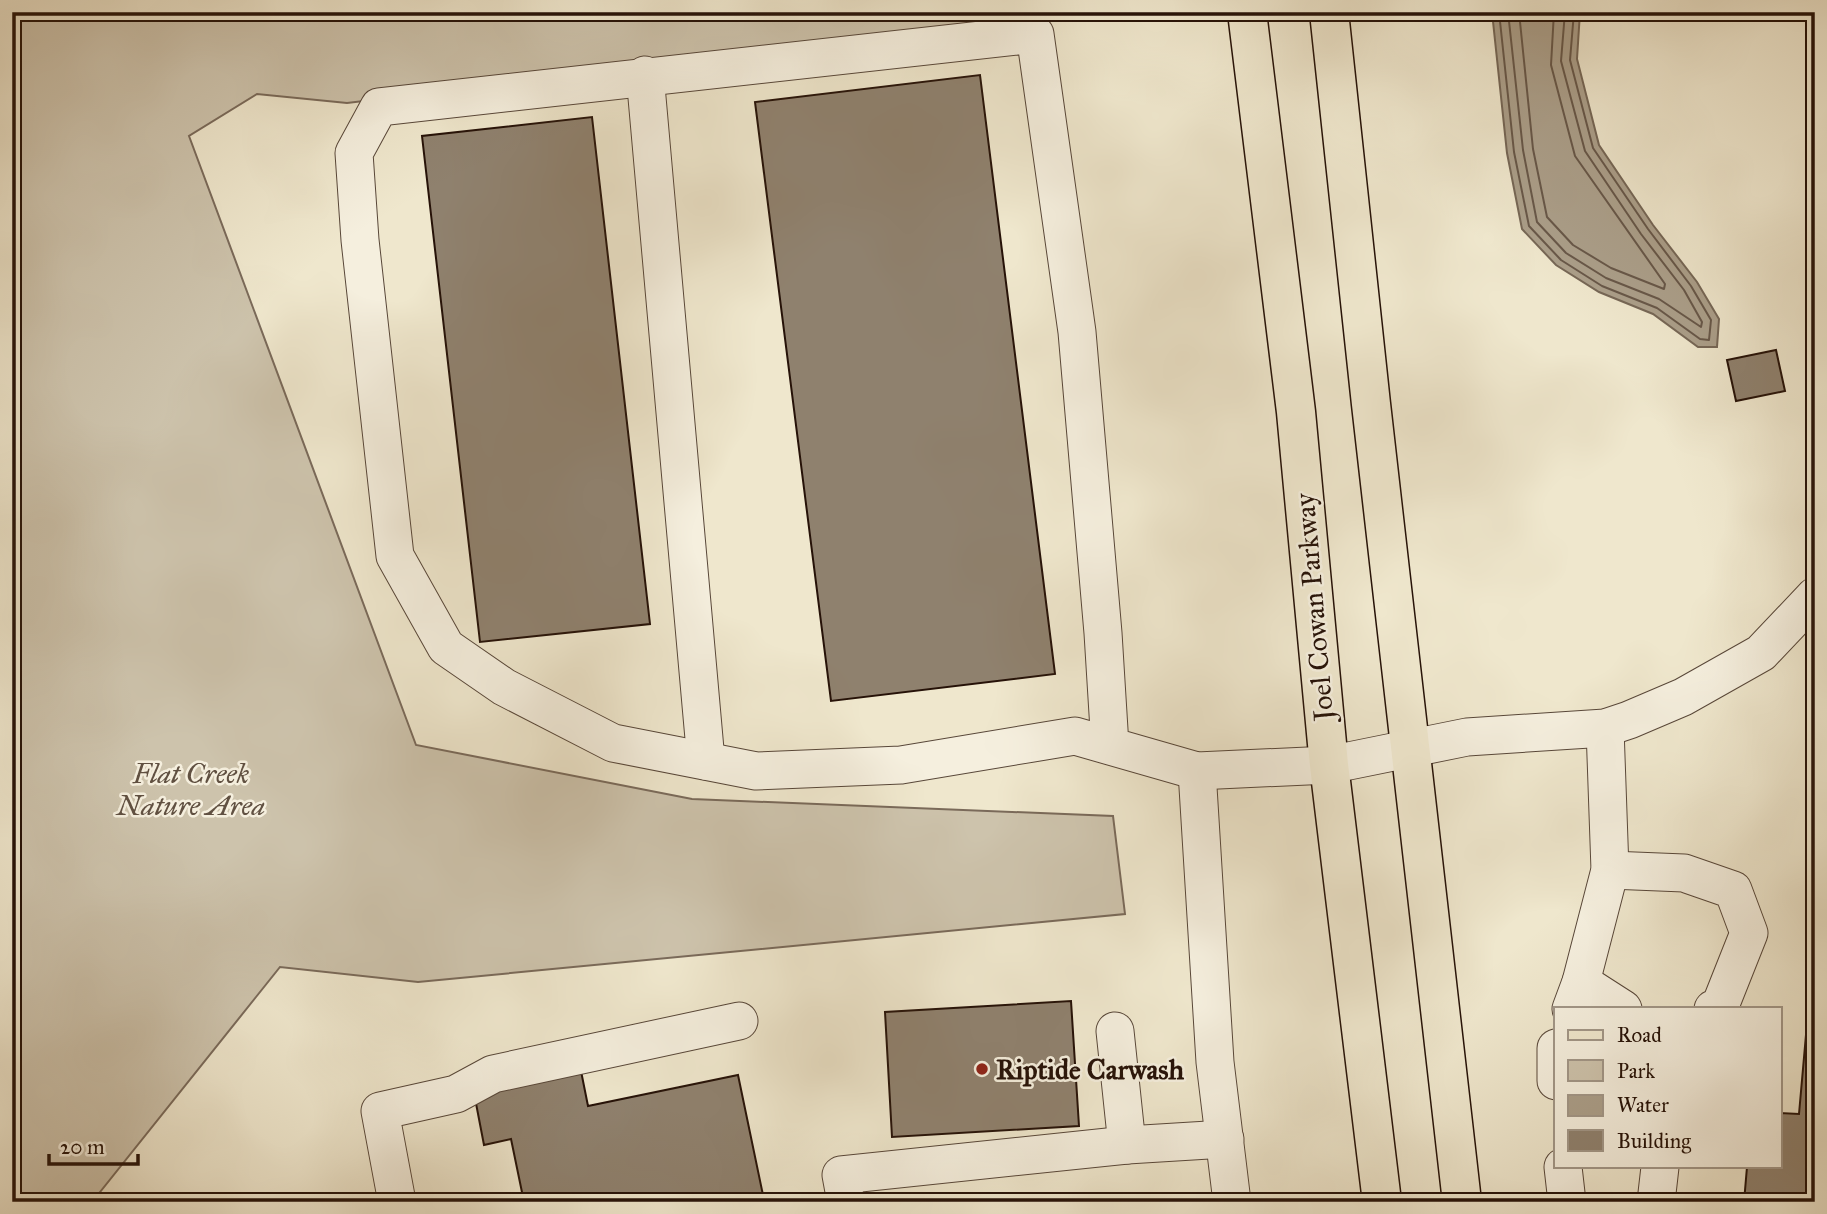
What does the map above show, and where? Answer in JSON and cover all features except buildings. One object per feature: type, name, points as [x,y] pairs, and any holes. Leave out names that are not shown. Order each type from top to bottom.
[{"type":"main road","name":"Joel Cowan Parkway","points":[[1247,12],[1296,412],[1329,765],[1382,1202]]},
{"type":"main road","points":[[1329,12],[1409,749],[1462,1202]]},
{"type":"lane","points":[[1110,746],[1077,332],[1035,34],[645,75],[379,107],[354,153],[360,240],[395,556],[446,647],[504,687],[612,743],[756,771],[901,765],[1075,736],[1197,771],[1329,765],[1459,740],[1605,727],[1684,697],[1760,653],[1815,596]]},
{"type":"lane","points":[[645,75],[706,761]]},
{"type":"lane","points":[[1605,727],[1610,870],[1576,996],[1616,1007]]},
{"type":"lane","points":[[1197,771],[1215,1062],[1232,1202]]},
{"type":"lane","points":[[1610,870],[1684,873],[1733,890],[1749,933],[1734,975],[1718,1007]]},
{"type":"lane","points":[[397,1202],[380,1111],[456,1094],[493,1074],[739,1021]]},
{"type":"lane","points":[[1115,1031],[1127,1145]]},
{"type":"lane","points":[[844,1188],[1127,1145],[1224,1139]]},
{"type":"lane","points":[[1563,1168],[1567,1202]]},
{"type":"lane","points":[[1656,1202],[1660,1168]]},
{"type":"green space","name":"Flat Creek Nature Area","points":[[12,12],[1023,12],[1017,23],[347,103],[257,94],[189,136],[416,745],[692,799],[1113,816],[1125,914],[418,982],[280,967],[92,1202],[12,1202]]},
{"type":"water","points":[[1492,12],[1580,12],[1577,59],[1599,145],[1653,225],[1697,282],[1719,319],[1717,347],[1698,347],[1653,314],[1599,292],[1556,265],[1522,229],[1507,153]]},
{"type":"place","name":"Riptide Carwash","points":[[982,1069]]}]
